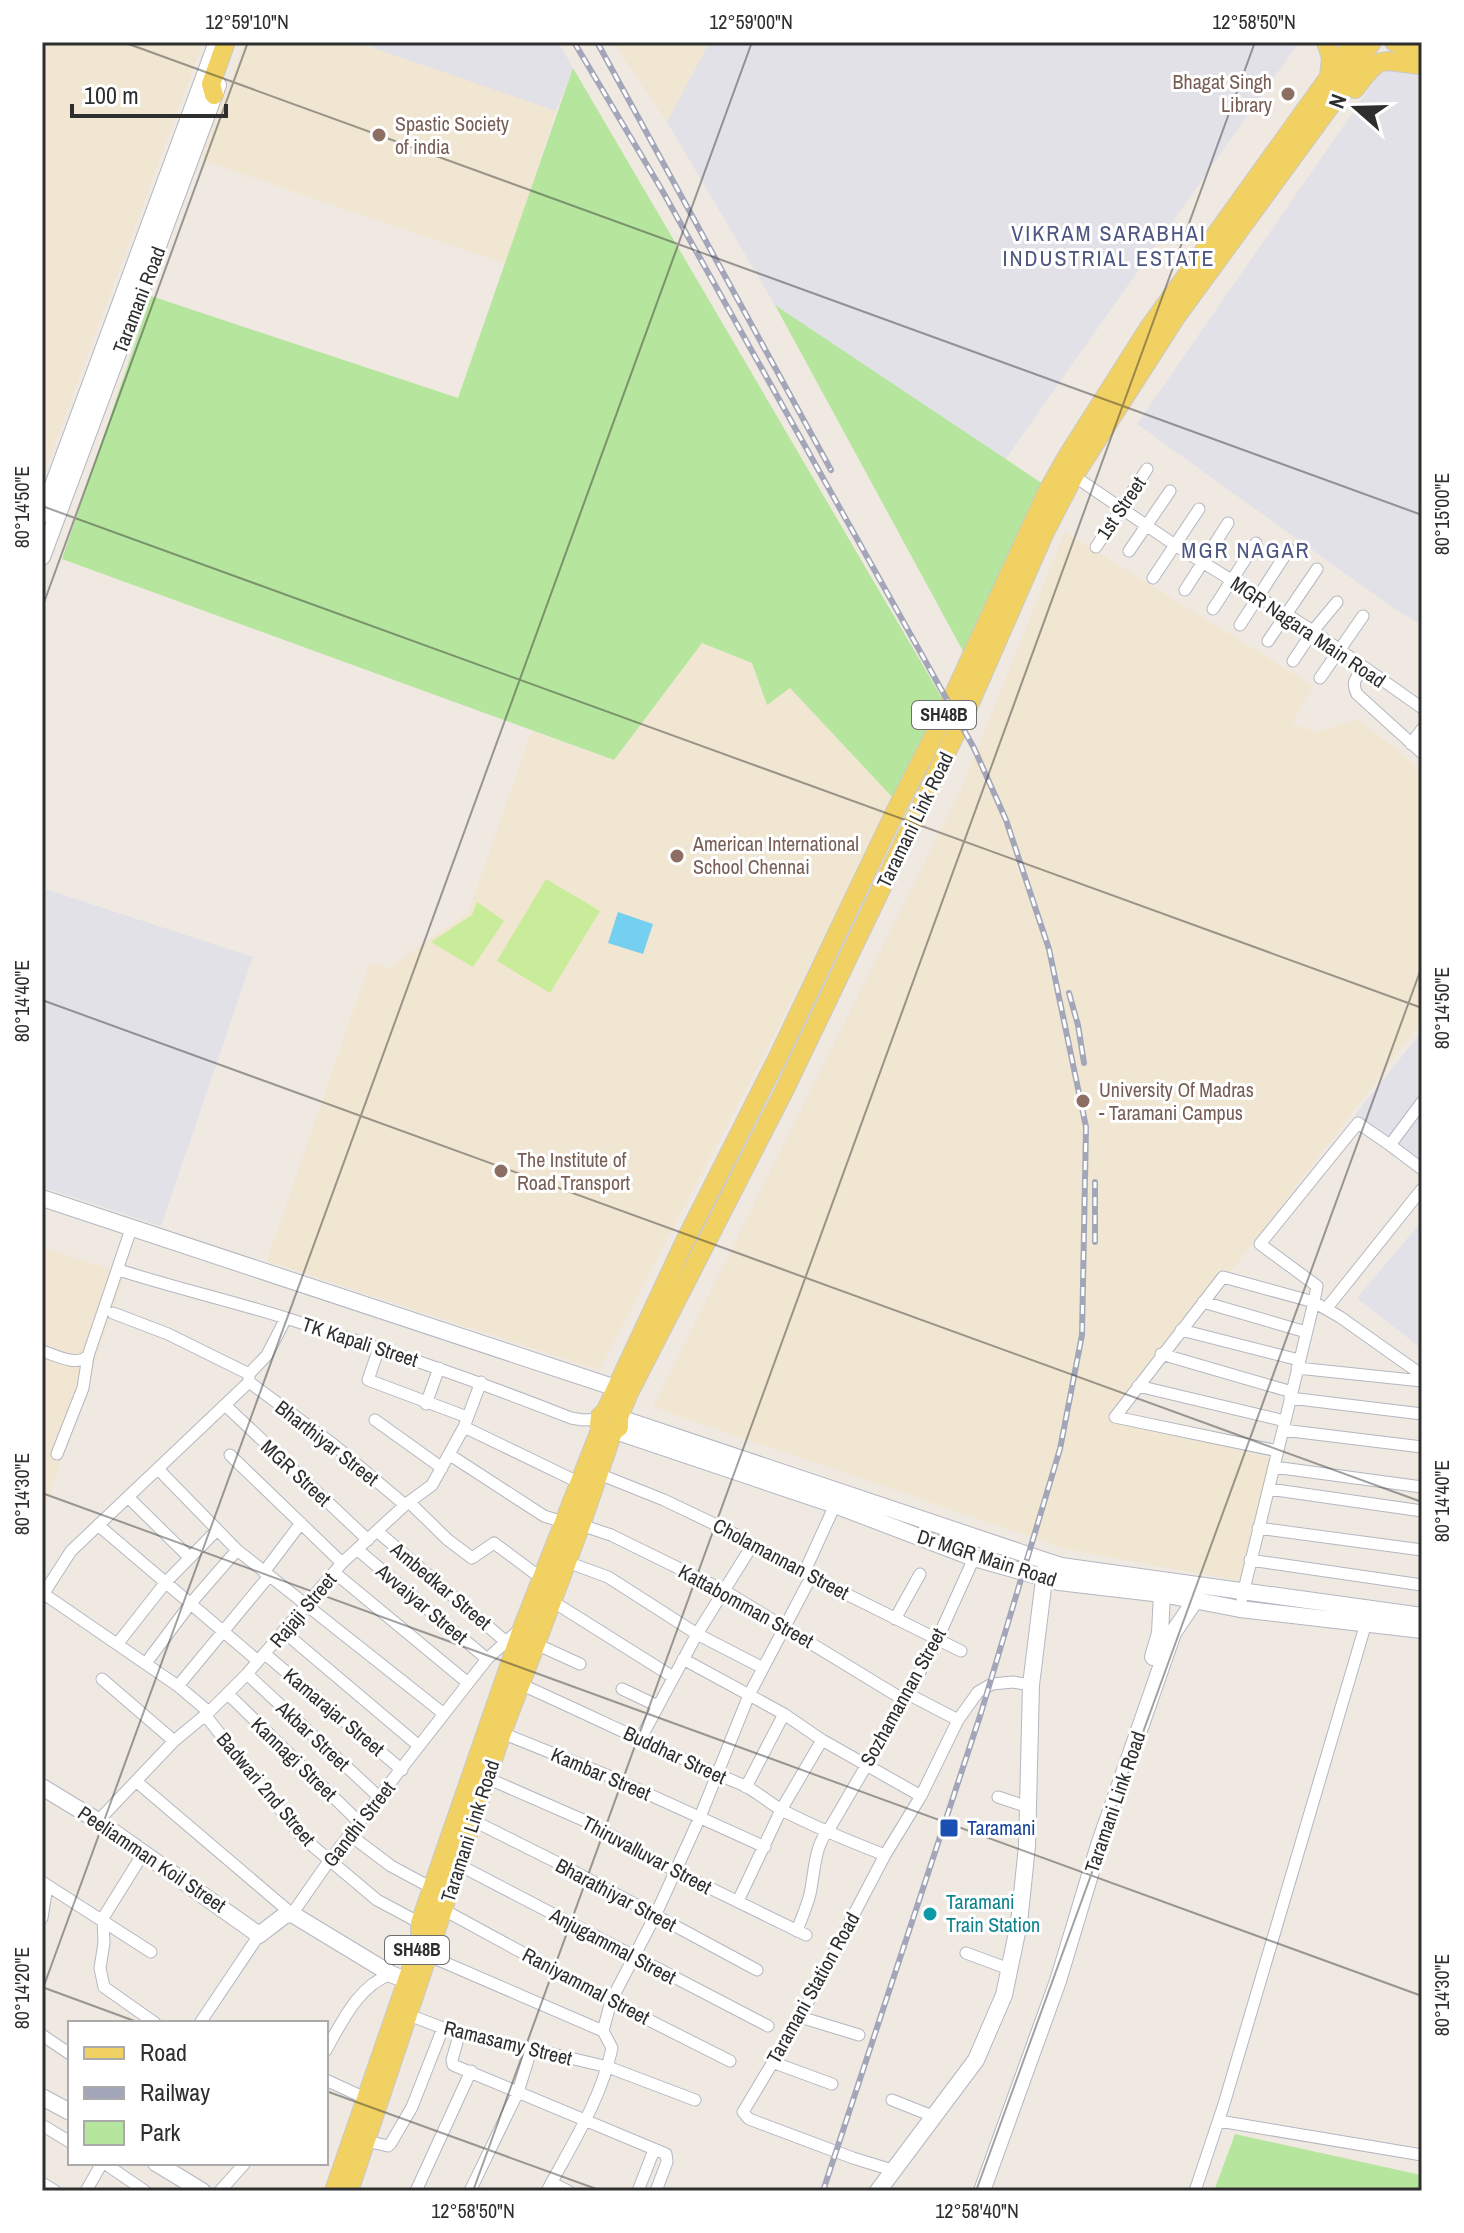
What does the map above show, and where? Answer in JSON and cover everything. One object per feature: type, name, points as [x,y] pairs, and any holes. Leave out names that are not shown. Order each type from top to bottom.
[{"type":"main road","points":[[214,95],[211,84],[226,42]]},
{"type":"main road","points":[[1326,42],[1331,57],[1329,77]]},
{"type":"main road","name":"Taramani Link Road","points":[[349,2191],[409,2015],[405,1980],[427,1955],[502,1733],[567,1562],[578,1482],[610,1422],[622,1390],[942,720],[1047,492],[1148,329],[1354,42]]},
{"type":"main road","name":"Taramani Link Road","points":[[622,1390],[784,1091],[967,710],[1045,532],[1074,476],[1176,317],[1336,98],[1372,42]]},
{"type":"main road","points":[[1394,42],[1422,54]]},
{"type":"main road","name":"SH48B","points":[[1336,98],[1353,91],[1373,65],[1384,60],[1422,65]]},
{"type":"main road","name":"Taramani Link Road","points":[[334,2191],[420,1943],[420,1923],[523,1626],[541,1578],[599,1474],[610,1422]]},
{"type":"street","name":"Taramani Road","points":[[42,515],[217,42]]},
{"type":"street","name":"Taramani Road","points":[[42,557],[233,42]]},
{"type":"street","name":"1st Street","points":[[1096,547],[1147,469]]},
{"type":"street","name":"MGR Nagara Main Road","points":[[1074,476],[1175,545],[1313,631],[1422,708]]},
{"type":"street","points":[[1129,551],[1170,491]]},
{"type":"street","points":[[1153,578],[1199,509]]},
{"type":"street","points":[[1185,590],[1228,523]]},
{"type":"street","points":[[1213,609],[1256,543]]},
{"type":"street","points":[[1240,625],[1289,549]]},
{"type":"street","points":[[1268,641],[1317,569]]},
{"type":"street","points":[[1293,661],[1337,602]]},
{"type":"street","points":[[1320,678],[1363,616]]},
{"type":"street","points":[[1363,669],[1353,686],[1357,694],[1422,753]]},
{"type":"street","points":[[1411,744],[1422,729]]},
{"type":"street","points":[[1390,1145],[1422,1102]]},
{"type":"street","points":[[1240,1609],[1317,1286],[1260,1244],[1358,1123],[1422,1169]]},
{"type":"street","points":[[1326,1309],[1422,1189]]},
{"type":"street","points":[[42,1198],[622,1390]]},
{"type":"street","points":[[57,1454],[83,1388],[88,1356],[131,1229]]},
{"type":"street","name":"TK Kapali Street","points":[[119,1270],[379,1348],[481,1382],[571,1418],[610,1422]]},
{"type":"street","points":[[1278,1451],[1115,1417],[1223,1277],[1314,1302],[1422,1378]]},
{"type":"street","points":[[1203,1302],[1306,1332]]},
{"type":"street","name":"Bharthiyar Street","points":[[113,1313],[168,1334],[249,1378],[472,1558],[494,1543],[541,1578]]},
{"type":"street","points":[[43,1595],[71,1551],[225,1405],[249,1378],[267,1355],[286,1318]]},
{"type":"street","points":[[1181,1330],[1298,1364],[1422,1378]]},
{"type":"street","points":[[379,1348],[368,1380],[465,1422],[578,1482]]},
{"type":"street","points":[[42,1351],[72,1361],[88,1356]]},
{"type":"street","points":[[1161,1354],[1291,1395],[1422,1414]]},
{"type":"street","points":[[426,1404],[439,1368]]},
{"type":"street","name":"Rajaji Street","points":[[98,1821],[174,1741],[207,1714],[247,1674],[338,1568],[432,1485],[450,1455],[481,1382]]},
{"type":"street","points":[[1138,1386],[1284,1426],[1422,1447]]},
{"type":"street","name":"MGR Street","points":[[225,1405],[372,1535]]},
{"type":"street","points":[[375,1420],[442,1468]]},
{"type":"street","name":"Dr MGR Main Road","points":[[610,1422],[974,1558],[1045,1570],[1061,1566],[1422,1616]]},
{"type":"street","name":"Dr MGR Main Road","points":[[610,1422],[1045,1570],[1059,1582],[1196,1599],[1240,1609],[1422,1630]]},
{"type":"street","points":[[230,1455],[301,1523],[338,1568],[468,1683]]},
{"type":"street","name":"Kattabomman Street","points":[[450,1455],[544,1516],[611,1535],[725,1591],[906,1697],[958,1720]]},
{"type":"street","points":[[1274,1467],[1422,1487]]},
{"type":"street","points":[[158,1469],[237,1550],[444,1714]]},
{"type":"street","name":"Cholamannan Street","points":[[599,1474],[664,1500],[961,1651]]},
{"type":"street","points":[[1269,1489],[1422,1511]]},
{"type":"street","points":[[128,1497],[189,1557]]},
{"type":"street","points":[[603,2031],[611,2001],[655,1916],[700,1817],[749,1695],[786,1626],[835,1505]]},
{"type":"street","points":[[178,1686],[267,1574],[301,1523]]},
{"type":"street","name":"Kamarajar Street","points":[[98,1525],[222,1631],[262,1658],[402,1770]]},
{"type":"street","points":[[1258,1528],[1422,1550]]},
{"type":"street","points":[[118,1643],[166,1582],[216,1531]]},
{"type":"street","name":"Ambedkar Street","points":[[372,1535],[505,1641]]},
{"type":"street","points":[[641,1738],[697,1634],[753,1544]]},
{"type":"street","points":[[146,1663],[191,1603],[237,1550]]},
{"type":"street","name":"Avvaiyar Street","points":[[358,1550],[487,1659]]},
{"type":"street","name":"Sozhamannan Street","points":[[801,1933],[818,1850],[826,1832],[937,1640],[974,1558]]},
{"type":"street","points":[[1250,1560],[1422,1585]]},
{"type":"street","points":[[567,1562],[608,1577],[697,1634],[763,1668]]},
{"type":"street","points":[[878,2191],[976,2060],[1004,1995],[1019,1923],[1028,1807],[1031,1685],[1045,1570]]},
{"type":"street","points":[[895,1619],[920,1574]]},
{"type":"street","name":"Taramani Link Road","points":[[970,2191],[977,2180],[1048,1978],[1090,1842],[1147,1677],[1160,1633],[1162,1594]]},
{"type":"street","name":"Badwari 2nd Street","points":[[43,1595],[178,1686],[207,1714],[302,1837],[377,1900],[420,1923]]},
{"type":"street","name":"Taramani Link Road","points":[[982,2191],[1058,1981],[1099,1845],[1173,1633],[1196,1599]]},
{"type":"street","points":[[552,1601],[673,1677]]},
{"type":"street","points":[[1195,2191],[1219,2121],[1366,1623]]},
{"type":"street","name":"Gandhi Street","points":[[201,2021],[259,1935],[274,1922],[292,1914],[329,1861],[487,1659],[523,1626]]},
{"type":"street","points":[[284,1632],[419,1746]]},
{"type":"street","points":[[536,1644],[580,1664]]},
{"type":"street","points":[[683,1659],[784,1714],[822,1740],[921,1796]]},
{"type":"street","name":"Akbar Street","points":[[247,1674],[379,1797]]},
{"type":"street","points":[[102,1679],[174,1741]]},
{"type":"street","name":"Taramani Station Road","points":[[892,2170],[745,2116],[743,2112],[800,2017],[885,1855],[921,1796],[958,1720],[978,1692],[992,1684],[1013,1682],[1031,1685]]},
{"type":"street","name":"Buddhar Street","points":[[520,1684],[641,1738],[716,1776],[746,1787],[781,1810],[826,1832],[885,1855]]},
{"type":"street","points":[[622,1689],[658,1706]]},
{"type":"street","name":"Kannagi Street","points":[[228,1694],[360,1823]]},
{"type":"street","points":[[746,1787],[784,1714]]},
{"type":"street","name":"Kambar Street","points":[[502,1733],[604,1774],[765,1847]]},
{"type":"street","points":[[738,1901],[781,1810],[822,1740]]},
{"type":"street","name":"Thiruvalluvar Street","points":[[487,1778],[583,1820],[675,1871],[801,1933]]},
{"type":"street","points":[[137,1782],[292,1914],[405,1980]]},
{"type":"street","name":"Peeliamman Koil Street","points":[[42,1787],[144,1852],[259,1935]]},
{"type":"street","points":[[998,1797],[1028,1807]]},
{"type":"street","name":"Bharathiyar Street","points":[[474,1821],[757,1970]]},
{"type":"street","points":[[350,1835],[391,1866],[432,1888]]},
{"type":"street","points":[[144,1852],[103,1918],[104,1943],[100,1968],[104,1987],[152,2021]]},
{"type":"street","name":"Anjugammal Street","points":[[459,1865],[768,2026]]},
{"type":"street","points":[[42,1918],[45,1884],[103,1918],[151,1952]]},
{"type":"street","name":"Raniyammal Street","points":[[444,1910],[611,2001],[730,2061]]},
{"type":"street","points":[[966,1953],[1009,1969]]},
{"type":"street","points":[[427,1955],[603,2031],[612,2048],[608,2067],[595,2102],[550,2187],[568,2191]]},
{"type":"street","points":[[328,2046],[354,2001],[382,1977],[405,1980]]},
{"type":"street","name":"Ramasamy Street","points":[[409,2015],[443,2028],[608,2067],[695,2100]]},
{"type":"street","points":[[800,2017],[859,2035]]},
{"type":"street","points":[[366,2141],[388,2146],[391,2143],[412,2107],[443,2028]]},
{"type":"street","points":[[460,2032],[451,2062],[666,2154],[668,2159],[656,2191]]},
{"type":"street","points":[[42,2035],[68,2053]]},
{"type":"street","points":[[470,2191],[518,2092],[531,2050]]},
{"type":"street","points":[[772,2062],[832,2084]]},
{"type":"street","points":[[416,2191],[471,2071]]},
{"type":"street","points":[[328,2081],[367,2099]]},
{"type":"street","points":[[42,2097],[68,2111]]},
{"type":"street","points":[[892,2100],[935,2117]]},
{"type":"street","points":[[1219,2121],[1422,2155]]},
{"type":"street","points":[[42,2125],[68,2141]]},
{"type":"street","points":[[638,2191],[654,2150]]},
{"type":"street","points":[[86,2191],[102,2165]]},
{"type":"street","points":[[106,2165],[145,2191]]},
{"type":"street","points":[[159,2165],[202,2191]]},
{"type":"street","points":[[220,2191],[243,2165]]},
{"type":"street","points":[[42,2183],[55,2191]]},
{"type":"shaded area","points":[[42,42],[203,42],[42,479]]},
{"type":"shaded area","name":"Spastic Society of india","points":[[245,42],[356,42],[556,111],[506,264],[201,160]]},
{"type":"shaded area","points":[[374,42],[558,42],[573,68],[556,111],[372,48]]},
{"type":"shaded area","points":[[613,42],[709,42],[667,122]]},
{"type":"shaded area","points":[[709,42],[1299,42],[1005,460],[775,305],[667,122]]},
{"type":"shaded area","points":[[1422,56],[1422,625],[1393,608],[1137,424],[1383,69]]},
{"type":"shaded area","name":"University Of Madras - Taramani Campus","points":[[1065,532],[1313,686],[1292,724],[1316,732],[1358,719],[1422,771],[1422,1021],[1119,1418],[1277,1460],[1244,1582],[1066,1549],[653,1407],[962,787]]},
{"type":"shaded area","points":[[702,643],[752,663],[790,688],[894,799],[599,1370],[267,1261],[370,962],[388,968],[468,913],[532,731],[614,760]]},
{"type":"shaded area","points":[[42,888],[253,957],[161,1226],[42,1187]]},
{"type":"shaded area","points":[[1422,1031],[1422,1166],[1355,1115]]},
{"type":"shaded area","points":[[1422,1221],[1422,1349],[1357,1298]]},
{"type":"shaded area","points":[[42,1247],[125,1274],[42,1516]]},
{"type":"green space","points":[[573,68],[942,698],[894,799],[790,688],[767,705],[752,663],[702,643],[614,760],[62,559],[151,296],[458,398]]},
{"type":"green space","points":[[775,305],[1043,484],[964,653]]},
{"type":"green space","points":[[546,879],[600,911],[550,993],[497,961]]},
{"type":"green space","points":[[477,902],[504,921],[473,967],[431,942],[472,915]]},
{"type":"green space","points":[[1235,2134],[1421,2175],[1421,2191],[1214,2191]]},
{"type":"water","points":[[618,912],[653,924],[643,954],[608,943]]},
{"type":"railway","points":[[574,42],[663,192],[974,748],[1006,820],[1049,949],[1086,1127],[1082,1335],[1060,1449],[981,1713],[823,2191]]},
{"type":"railway","points":[[597,42],[831,470]]},
{"type":"railway","points":[[1069,993],[1084,1063]]},
{"type":"railway","points":[[1095,1182],[1095,1242]]},
{"type":"place","name":"Bhagat Singh Library","points":[[1288,94]]},
{"type":"place","name":"Spastic Society of india","points":[[379,135]]},
{"type":"place","name":"American International School Chennai","points":[[677,856]]},
{"type":"place","name":"University Of Madras - Taramani Campus","points":[[1083,1101]]},
{"type":"place","name":"The Institute of Road Transport","points":[[501,1171]]},
{"type":"place","name":"Taramani","points":[[949,1828]]},
{"type":"place","name":"Taramani Train Station","points":[[930,1914]]},
{"type":"district","name":"VIKRAM SARABHAI INDUSTRIAL ESTATE","points":[[1109,246]]},
{"type":"district","name":"MGR NAGAR","points":[[1246,550]]}]
